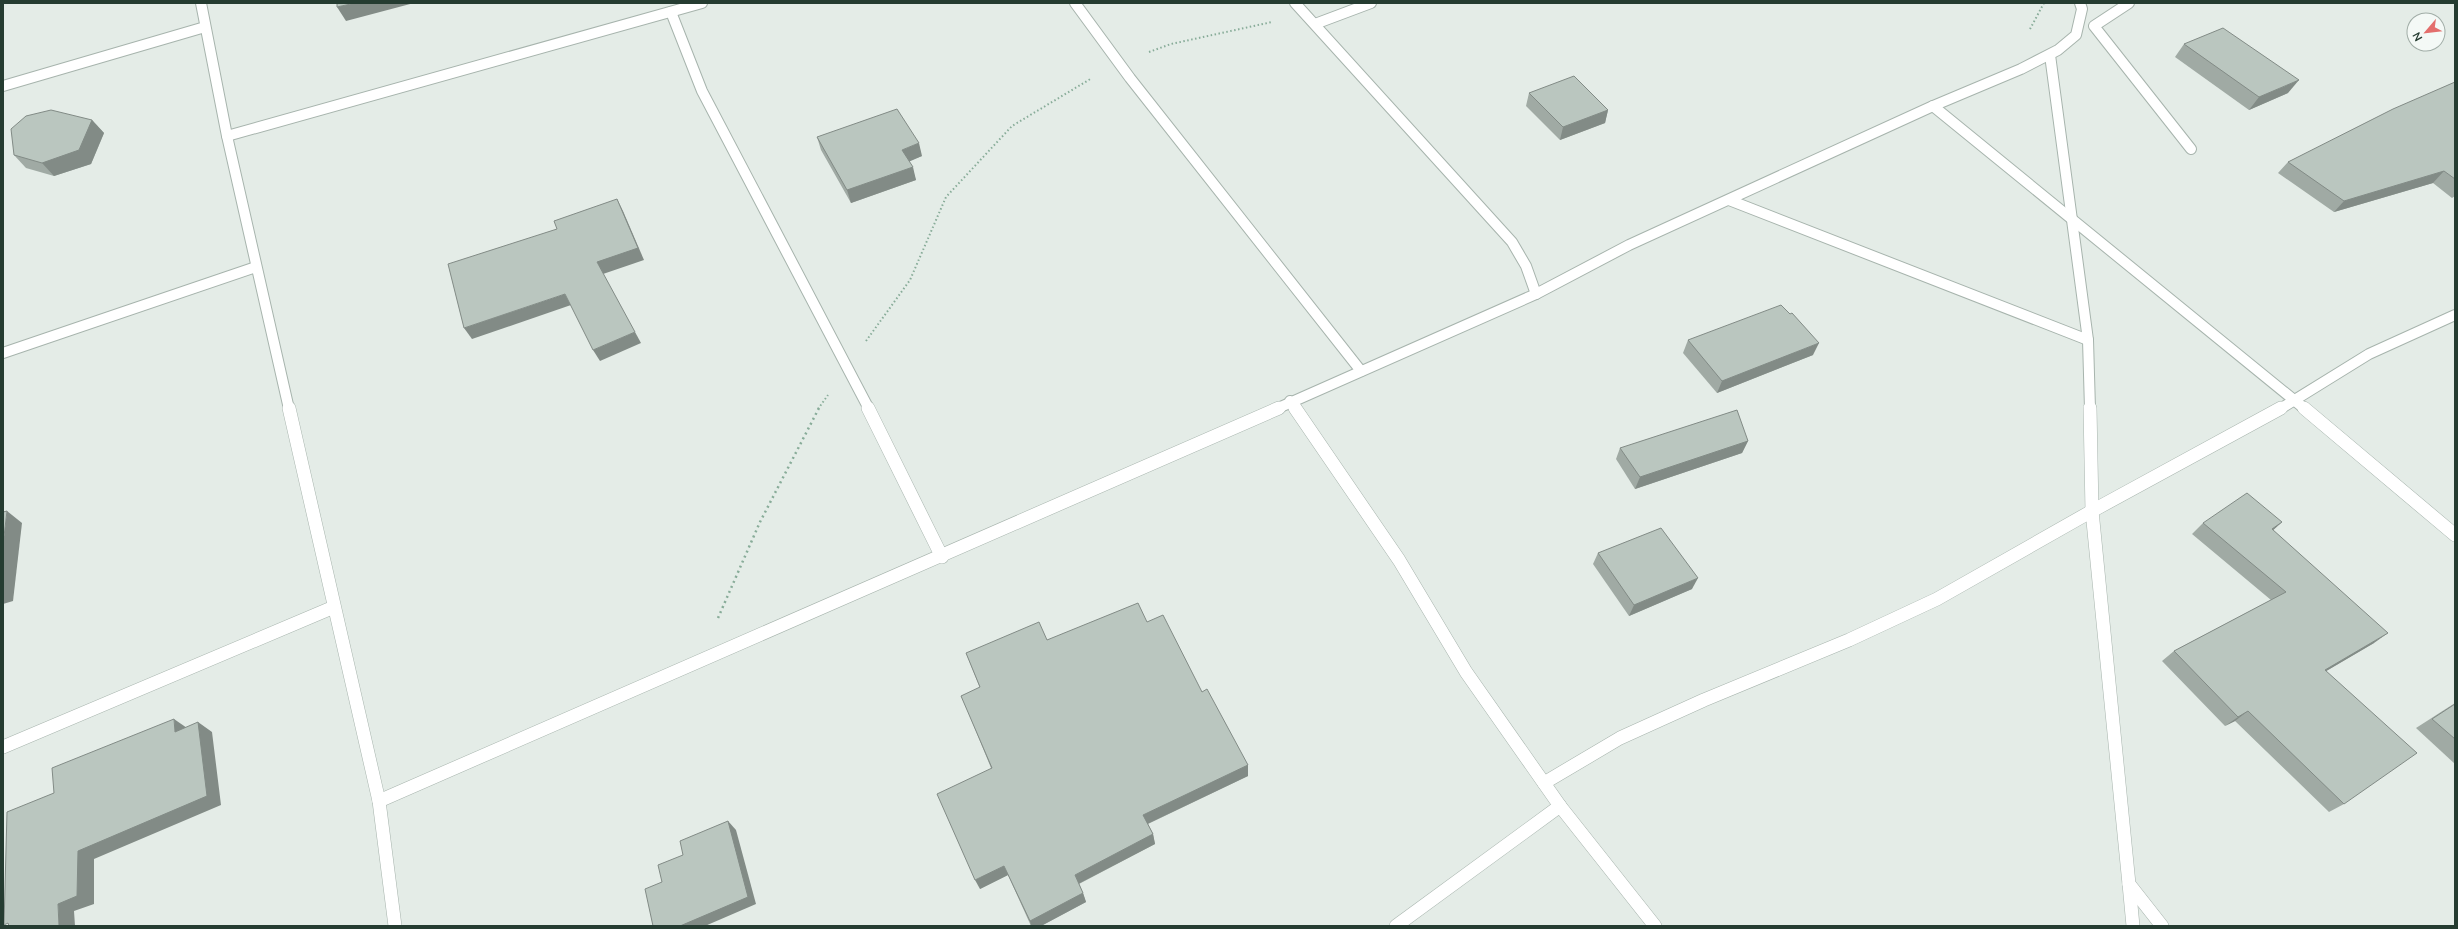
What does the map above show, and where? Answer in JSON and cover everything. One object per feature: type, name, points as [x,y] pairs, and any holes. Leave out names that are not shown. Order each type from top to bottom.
[{"type":"street","points":[[201,3],[227,136],[256,267],[379,801],[395,926]]},
{"type":"street","points":[[227,136],[702,3]]},
{"type":"street","points":[[1075,3],[1120,64],[1361,371]]},
{"type":"street","points":[[1294,3],[1315,24],[1512,242],[1526,266],[1536,294]]},
{"type":"street","points":[[1315,24],[1372,3]]},
{"type":"street","points":[[379,801],[942,557],[1290,401],[1536,294],[1629,245],[1933,106],[2021,69],[2050,55],[2076,35],[2082,9],[2080,3]]},
{"type":"street","points":[[2129,3],[2094,26],[2191,149]]},
{"type":"street","points":[[671,12],[702,91],[847,368],[942,557]]},
{"type":"street","points":[[3,86],[205,27]]},
{"type":"street","points":[[2050,55],[2074,221],[2088,340],[2092,511],[2133,926]]},
{"type":"street","points":[[1933,106],[2295,401],[2455,535]]},
{"type":"street","points":[[1729,200],[2088,340]]},
{"type":"street","points":[[3,353],[256,267]]},
{"type":"street","points":[[1544,783],[1620,738],[1704,700],[1849,640],[1937,599],[2092,511],[2295,401],[2369,354],[2455,315]]},
{"type":"street","points":[[1290,401],[1399,560],[1466,672],[1560,806],[1655,926]]},
{"type":"street","points":[[3,747],[334,607]]},
{"type":"street","points":[[1396,926],[1560,806]]},
{"type":"street","points":[[2129,884],[2162,926]]},
{"type":"path","points":[[698,663],[760,522],[814,415],[910,280],[946,197],[1012,126],[1085,81],[1120,64],[1171,44],[1274,21],[1315,24]]},
{"type":"building","points":[[337,3],[355,3],[337,7]]},
{"type":"building","points":[[2223,28],[2299,80],[2259,97],[2184,44]]},
{"type":"building","points":[[1574,76],[1608,110],[1563,127],[1529,93]]},
{"type":"building","points":[[2455,82],[2455,179],[2444,171],[2344,201],[2288,162],[2393,109]]},
{"type":"building","points":[[897,109],[919,143],[902,150],[913,167],[847,190],[817,137]]},
{"type":"building","points":[[51,110],[92,120],[79,150],[42,163],[14,155],[11,129],[26,116]]},
{"type":"building","points":[[617,199],[638,248],[597,262],[635,332],[593,350],[565,294],[464,328],[448,264],[557,229],[554,221]]},
{"type":"building","points":[[1781,305],[1790,314],[1792,313],[1819,343],[1722,381],[1688,340]]},
{"type":"building","points":[[1737,410],[1748,441],[1640,477],[1620,448]]},
{"type":"building","points":[[2247,493],[2282,522],[2272,529],[2388,633],[2325,670],[2417,753],[2344,804],[2248,711],[2238,717],[2174,651],[2286,592],[2203,523]]},
{"type":"building","points":[[7,511],[3,545],[3,512]]},
{"type":"building","points":[[1661,528],[1698,578],[1634,605],[1598,553]]},
{"type":"building","points":[[1138,603],[1147,622],[1163,615],[1202,692],[1207,689],[1248,765],[1143,815],[1153,834],[1075,875],[1083,893],[1030,921],[1004,866],[975,880],[937,794],[992,768],[961,696],[980,687],[966,653],[1039,622],[1047,640]]},
{"type":"building","points":[[2455,704],[2455,739],[2432,719]]},
{"type":"building","points":[[174,719],[175,732],[198,722],[207,796],[78,851],[77,896],[58,904],[59,926],[9,926],[8,923],[4,925],[7,812],[54,793],[52,768]]},
{"type":"building","points":[[728,821],[748,897],[680,926],[653,926],[645,889],[662,882],[658,865],[683,855],[680,841]]}]
